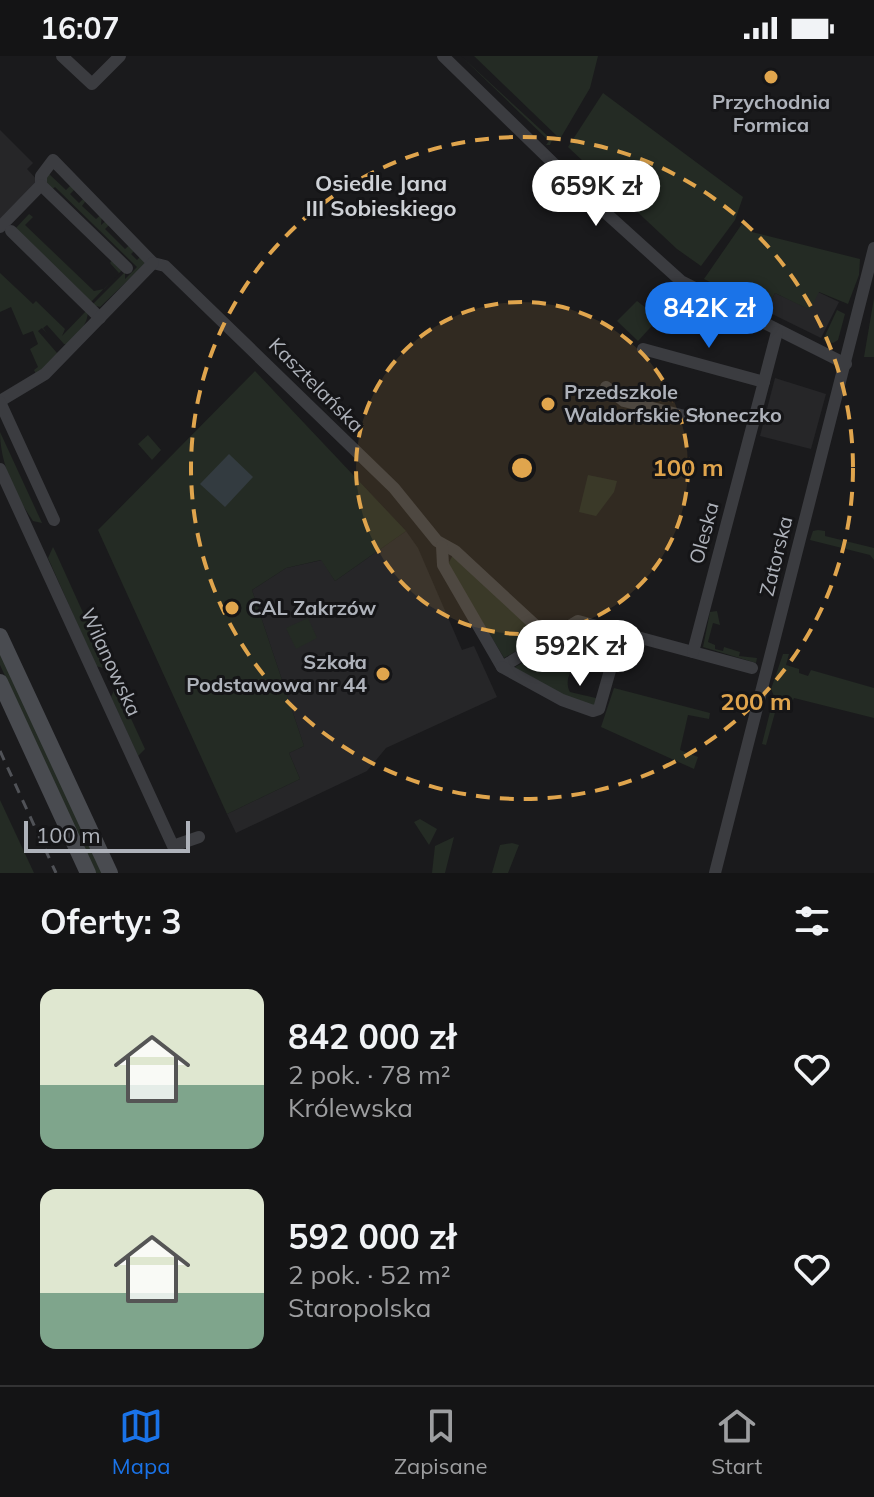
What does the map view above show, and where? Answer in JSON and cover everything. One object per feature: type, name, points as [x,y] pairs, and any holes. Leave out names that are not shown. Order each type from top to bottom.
[{"type":"main road","points":[[0,636],[110,873]]},
{"type":"main road","points":[[0,682],[88,873]]},
{"type":"street","points":[[62,56],[92,84],[120,56]]},
{"type":"street","points":[[443,56],[681,281],[777,332],[846,364]]},
{"type":"street","name":"Kasztelańska","points":[[41,185],[41,176],[53,160],[153,263],[165,266],[394,488],[442,546],[455,551],[549,638]]},
{"type":"street","points":[[100,318],[6,229],[41,185],[127,268]]},
{"type":"street","name":"Zatorska","points":[[715,873],[874,248]]},
{"type":"street","points":[[54,520],[0,401],[45,374],[153,263]]},
{"type":"street","name":"Oleska","points":[[693,652],[777,332]]},
{"type":"street","points":[[643,349],[764,382]]},
{"type":"street","points":[[606,387],[624,401],[689,417]]},
{"type":"street","name":"Wilanowska","points":[[0,469],[173,846],[199,837]]},
{"type":"street","name":"Kasztelańska","points":[[442,546],[443,565],[502,667]]},
{"type":"street","points":[[621,632],[604,697],[599,709],[593,711],[562,700],[502,667],[578,621],[621,632],[752,668]]},
{"type":"shaded area","points":[[461,56],[552,140],[550,145],[546,145],[549,141]]},
{"type":"shaded area","points":[[474,56],[598,56],[590,88],[560,139]]},
{"type":"shaded area","points":[[603,93],[743,197],[735,220],[701,266],[677,249],[568,147]]},
{"type":"shaded area","points":[[0,130],[33,163],[27,169],[39,182],[0,221]]},
{"type":"shaded area","points":[[48,173],[66,190],[72,184],[76,188],[70,194],[79,203],[85,197],[87,199],[82,206],[96,219],[102,214],[101,225],[108,219],[111,223],[105,229],[125,249],[132,243],[137,248],[131,254],[137,260],[143,254],[145,264],[100,307],[92,305],[125,272],[125,279],[137,267],[55,187],[51,190],[43,177]]},
{"type":"shaded area","points":[[29,214],[33,217],[25,225],[94,291],[103,289],[90,303],[15,229]]},
{"type":"shaded area","points":[[742,224],[752,232],[860,259],[859,275],[848,304],[819,292],[810,310],[775,293],[766,311],[704,279]]},
{"type":"shaded area","points":[[112,260],[123,269],[116,277],[119,273],[110,263]]},
{"type":"shaded area","points":[[0,273],[65,329],[62,336],[87,310],[85,324],[69,345],[64,344],[47,325],[43,328],[47,333],[42,328],[38,331],[57,353],[61,350],[37,376],[34,370],[38,367],[30,349],[38,344],[33,331],[23,335],[11,307],[0,312]]},
{"type":"shaded area","points":[[818,292],[839,302],[821,338],[766,311],[775,293],[809,309]]},
{"type":"shaded area","points":[[874,298],[874,357],[864,357]]},
{"type":"shaded area","points":[[637,301],[659,318],[638,341],[617,321]]},
{"type":"shaded area","points":[[837,310],[845,314],[838,340],[833,343],[823,340]]},
{"type":"shaded area","points":[[255,371],[406,531],[335,581],[321,560],[286,568],[252,590],[304,746],[289,753],[300,779],[227,814],[98,530]]},
{"type":"shaded area","points":[[775,378],[826,394],[811,449],[760,436]]},
{"type":"shaded area","points":[[0,432],[42,523],[33,521],[15,490],[6,467]]},
{"type":"shaded area","points":[[148,435],[161,450],[152,460],[138,444]]},
{"type":"shaded area","points":[[229,454],[253,477],[225,507],[200,484]]},
{"type":"shaded area","points":[[588,475],[617,481],[614,492],[596,516],[579,512]]},
{"type":"shaded area","name":"Szkoła Podstawowa nr 44","points":[[406,531],[418,548],[462,650],[474,646],[497,697],[386,748],[367,771],[236,833],[227,814],[300,779],[289,753],[304,746],[252,590],[286,568],[322,560],[335,581]]},
{"type":"shaded area","points":[[813,531],[825,531],[825,536],[874,548],[874,560],[870,555],[810,540]]},
{"type":"shaded area","points":[[53,547],[109,670],[96,666],[48,558]]},
{"type":"shaded area","points":[[453,555],[534,632],[536,640],[504,658],[448,564]]},
{"type":"shaded area","points":[[717,611],[720,625],[713,623],[708,642],[715,645],[715,649],[723,651],[724,647],[740,652],[739,656],[757,658],[756,663],[703,647],[710,612]]},
{"type":"shaded area","points":[[308,618],[317,638],[296,649],[286,628]]},
{"type":"shaded area","points":[[582,630],[600,633],[591,655],[579,656],[568,678],[568,687],[570,692],[600,699],[594,708],[520,676],[515,667]]},
{"type":"shaded area","points":[[0,650],[103,873],[96,873],[0,665]]},
{"type":"shaded area","points":[[783,654],[789,654],[786,665],[799,669],[799,673],[808,676],[811,670],[874,688],[874,718],[794,698],[788,711],[776,709],[766,745],[762,744],[774,696],[771,689]]},
{"type":"shaded area","points":[[116,686],[145,749],[138,756],[111,697]]},
{"type":"shaded area","points":[[614,688],[710,713],[709,719],[688,715],[680,750],[698,757],[694,769],[601,727]]},
{"type":"shaded area","points":[[0,800],[34,873],[0,873]]},
{"type":"shaded area","points":[[420,819],[437,829],[429,845],[414,822]]},
{"type":"shaded area","points":[[454,837],[445,873],[432,873],[435,846]]},
{"type":"shaded area","points":[[500,845],[519,845],[508,873],[492,873]]},
{"type":"railway","points":[[0,751],[56,873]]},
{"type":"place","name":"Przychodnia Formica","points":[[771,77]]},
{"type":"place","name":"Przedszkole Waldorfskie Słoneczko","points":[[548,404]]},
{"type":"place","name":"CAL Zakrzów","points":[[232,608]]},
{"type":"place","name":"Szkoła Podstawowa nr 44","points":[[383,674]]},
{"type":"district","name":"Osiedle Jana III Sobieskiego","points":[[381,196]]}]
